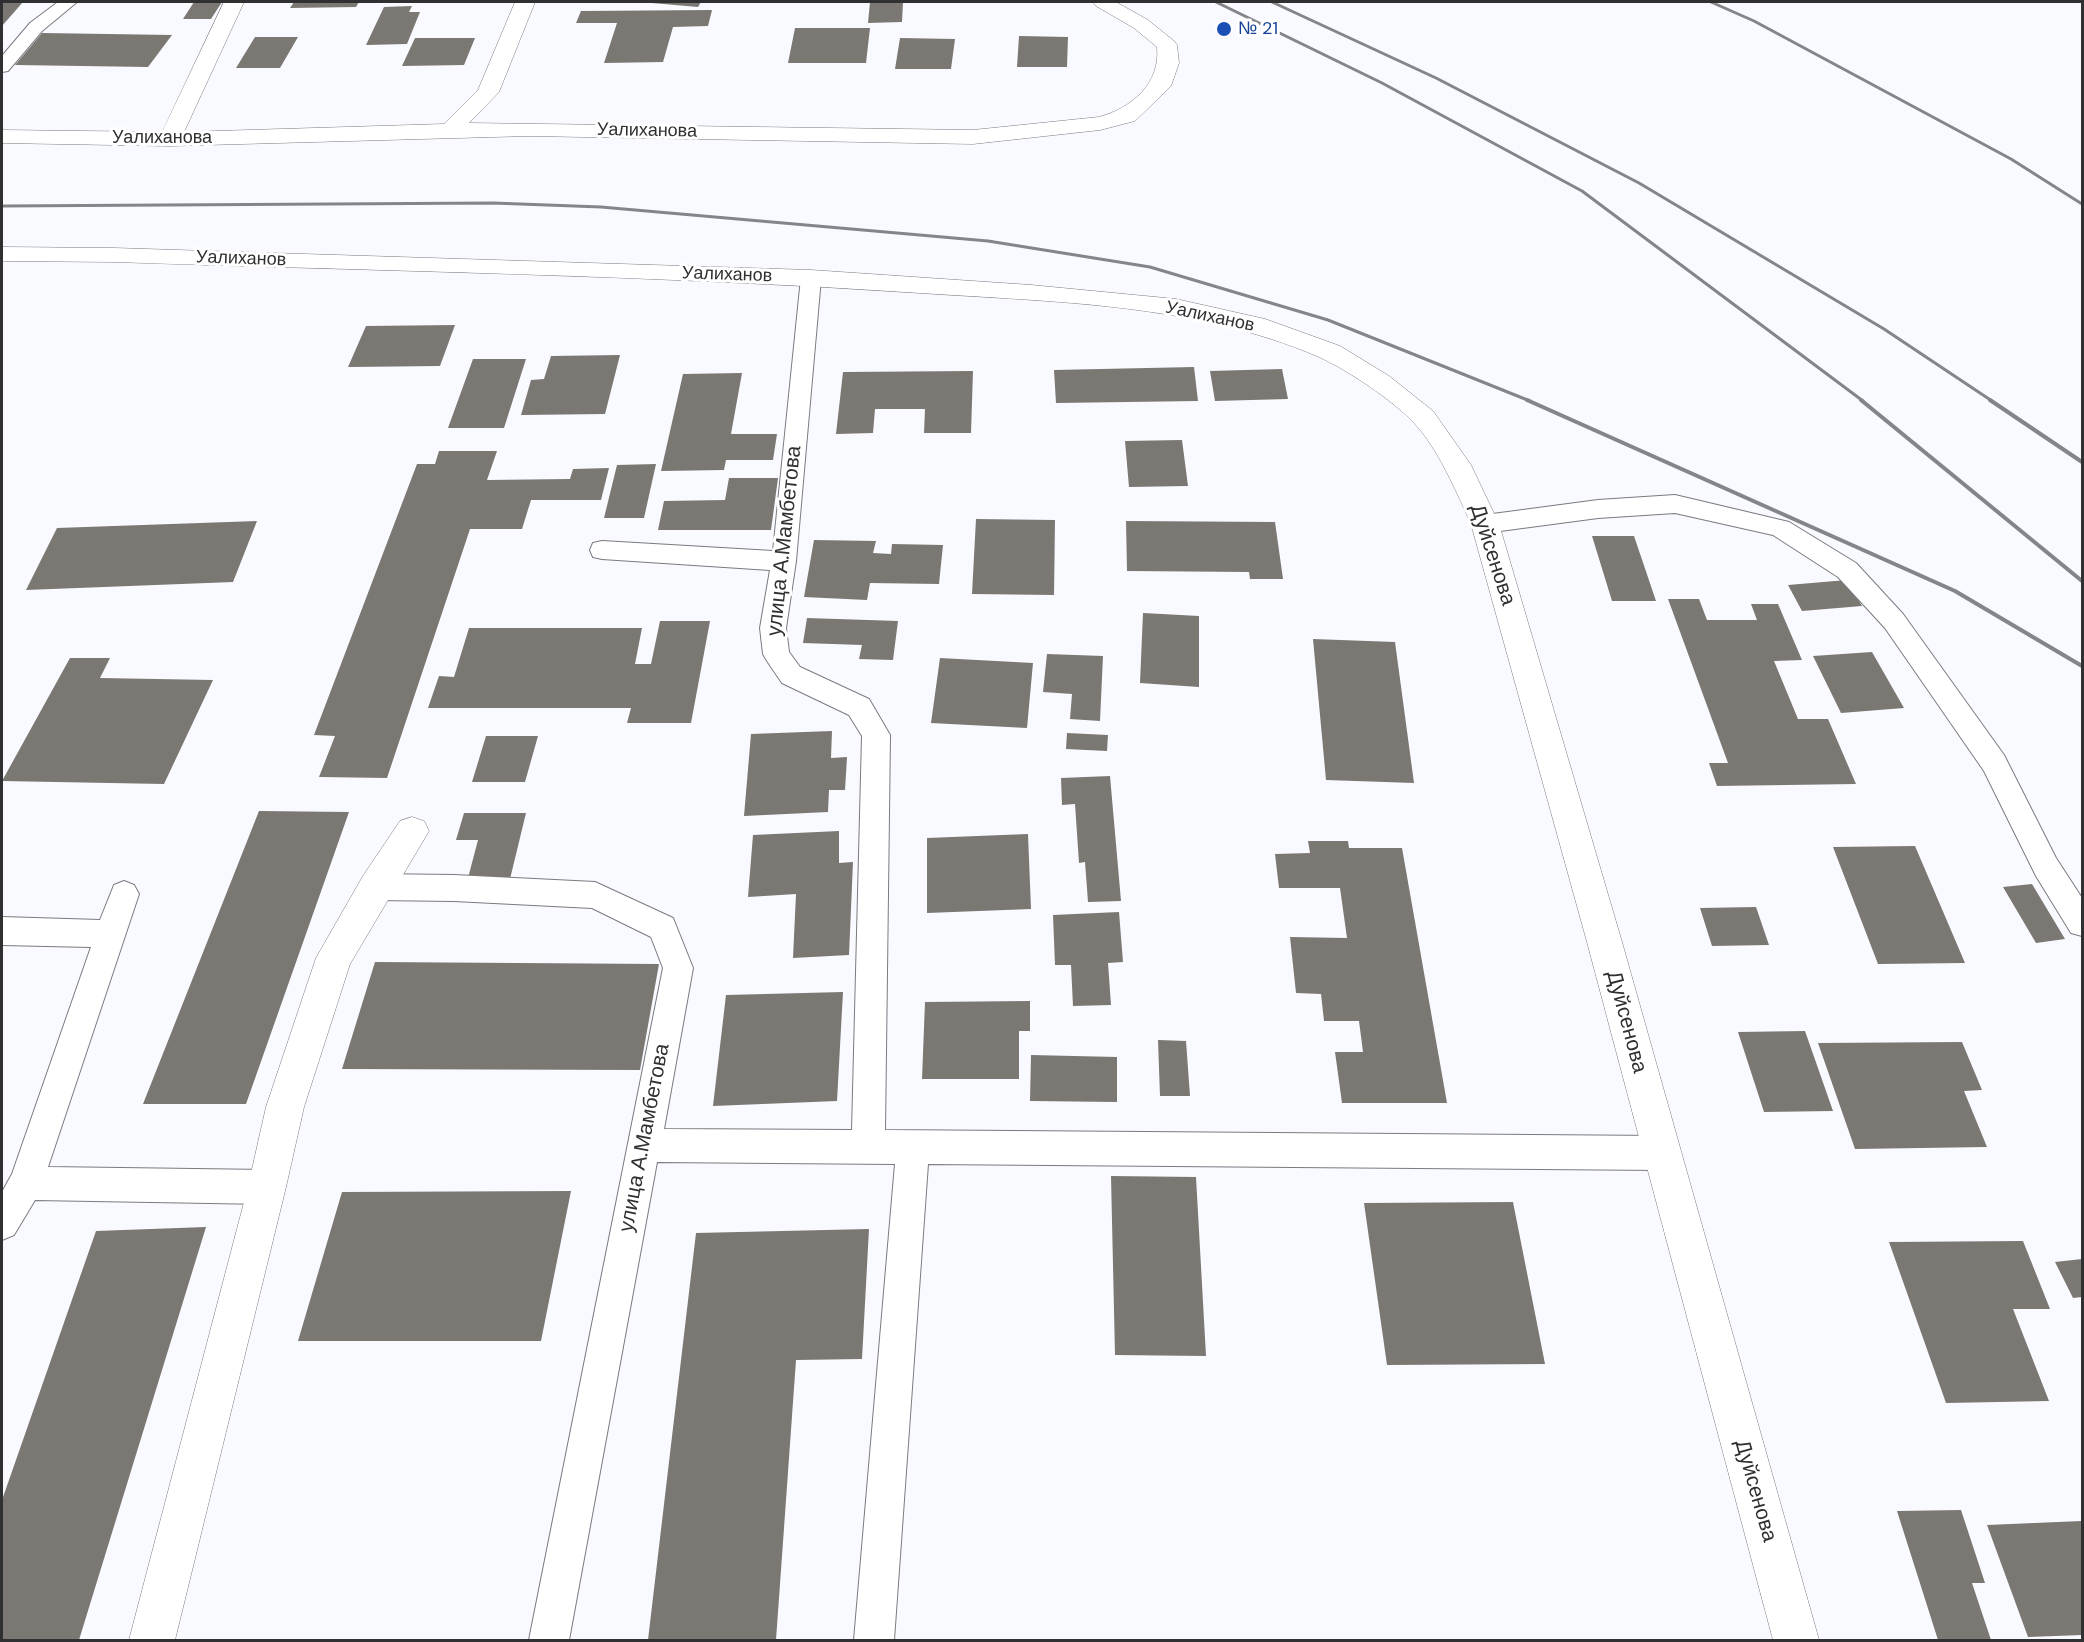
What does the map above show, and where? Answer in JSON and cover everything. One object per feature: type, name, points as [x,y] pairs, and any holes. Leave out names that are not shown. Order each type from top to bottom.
[{"type":"street","points":[[170,140],[234,2]]},
{"type":"street","points":[[450,130],[488,92],[525,2]]},
{"type":"street","name":"Уалиханова","points":[[2,137],[170,140],[450,130],[973,137],[1100,123],[1127,116],[1160,86],[1169,63],[1167,45],[1141,24],[1103,2]]},
{"type":"street","name":"Уалиханов","points":[[2,254],[114,255],[811,278],[1031,293],[1176,307],[1245,323],[1331,352],[1380,382],[1424,417]]},
{"type":"street","name":"Дуйсенова","points":[[1424,417],[1461,472],[1485,524],[1590,888],[1796,1641]]},
{"type":"street","points":[[152,1641],[267,1187],[285,1107],[334,958],[375,887],[412,831]]},
{"type":"lane","points":[[2,67],[36,27],[68,2]]},
{"type":"lane","name":"улица А.Мамбетова","points":[[811,278],[784,561],[773,628],[776,654],[791,675],[859,707],[876,735],[868,1147]]},
{"type":"lane","points":[[1485,524],[1598,509],[1675,504],[1780,528],[1847,570],[1894,621],[1994,763],[2046,867],[2082,923]]},
{"type":"lane","points":[[602,550],[784,561]]},
{"type":"lane","name":"улица А.Мамбетова","points":[[375,887],[454,888],[595,895],[662,928],[678,968],[549,1641]]},
{"type":"lane","points":[[2,1223],[26,1184],[124,894]]},
{"type":"lane","points":[[2,931],[109,934]]},
{"type":"lane","points":[[644,1145],[1661,1153]]},
{"type":"lane","points":[[874,1641],[913,1147]]},
{"type":"lane","points":[[26,1184],[267,1187]]},
{"type":"building","points":[[2,2],[23,2],[2,26]]},
{"type":"building","points":[[194,2],[222,2],[211,19],[183,19]]},
{"type":"building","points":[[294,2],[359,2],[356,7],[290,8]]},
{"type":"building","points":[[640,2],[701,2],[698,7]]},
{"type":"building","points":[[870,2],[903,2],[902,22],[868,23]]},
{"type":"building","points":[[412,6],[409,12],[420,12],[407,44],[366,45],[384,7]]},
{"type":"building","points":[[712,10],[708,26],[673,27],[663,62],[604,63],[617,23],[576,23],[581,11]]},
{"type":"building","points":[[795,28],[870,28],[866,63],[788,63]]},
{"type":"building","points":[[42,33],[172,35],[148,67],[15,65]]},
{"type":"building","points":[[1019,36],[1068,37],[1067,67],[1017,67]]},
{"type":"building","points":[[255,37],[298,37],[280,68],[236,68]]},
{"type":"building","points":[[415,38],[475,38],[464,65],[402,66]]},
{"type":"building","points":[[900,38],[955,39],[951,69],[895,69]]},
{"type":"building","points":[[455,325],[440,366],[348,367],[366,326]]},
{"type":"building","points":[[620,355],[605,414],[521,415],[531,380],[544,379],[551,356]]},
{"type":"building","points":[[473,359],[526,359],[504,428],[448,428]]},
{"type":"building","points":[[1194,367],[1198,401],[1056,403],[1054,370]]},
{"type":"building","points":[[1282,369],[1288,399],[1215,401],[1210,371]]},
{"type":"building","points":[[973,371],[971,433],[924,433],[925,409],[875,409],[873,433],[836,434],[843,372]]},
{"type":"building","points":[[742,373],[731,434],[777,434],[773,460],[726,460],[724,470],[661,471],[683,374]]},
{"type":"building","points":[[1182,440],[1188,486],[1129,487],[1125,441]]},
{"type":"building","points":[[439,451],[497,451],[487,480],[570,479],[573,469],[609,468],[601,500],[531,500],[522,529],[470,529],[387,778],[319,777],[335,736],[314,735],[417,464],[435,464]]},
{"type":"building","points":[[656,464],[644,518],[604,518],[617,465]]},
{"type":"building","points":[[729,478],[778,478],[771,530],[658,530],[664,501],[725,500]]},
{"type":"building","points":[[976,519],[1055,520],[1054,595],[972,594]]},
{"type":"building","points":[[257,521],[233,582],[26,590],[57,528]]},
{"type":"building","points":[[1126,521],[1275,522],[1283,579],[1250,579],[1249,572],[1127,571]]},
{"type":"building","points":[[1592,536],[1634,536],[1656,601],[1612,601]]},
{"type":"building","points":[[814,540],[876,541],[873,553],[891,554],[892,544],[943,545],[939,584],[870,583],[867,600],[804,597]]},
{"type":"building","points":[[1847,580],[1862,606],[1802,611],[1788,585]]},
{"type":"building","points":[[1668,599],[1699,599],[1707,620],[1757,620],[1751,604],[1778,604],[1802,660],[1774,661],[1798,719],[1828,719],[1856,784],[1717,786],[1709,763],[1728,763]]},
{"type":"building","points":[[1143,613],[1199,616],[1199,687],[1140,683]]},
{"type":"building","points":[[807,618],[898,621],[893,660],[859,659],[862,645],[803,643]]},
{"type":"building","points":[[660,621],[710,621],[691,723],[627,723],[631,708],[428,708],[439,676],[454,677],[469,628],[642,628],[635,664],[651,664]]},
{"type":"building","points":[[1313,639],[1395,642],[1414,783],[1326,780]]},
{"type":"building","points":[[1872,652],[1904,708],[1841,713],[1813,656]]},
{"type":"building","points":[[1047,654],[1103,656],[1100,721],[1070,719],[1072,694],[1043,692]]},
{"type":"building","points":[[70,658],[110,658],[100,678],[213,680],[164,784],[2,781]]},
{"type":"building","points":[[940,658],[1033,663],[1027,728],[931,723]]},
{"type":"building","points":[[832,731],[831,758],[847,757],[845,790],[829,790],[828,812],[744,816],[751,734]]},
{"type":"building","points":[[1067,733],[1108,735],[1107,751],[1066,749]]},
{"type":"building","points":[[486,736],[538,736],[525,782],[472,782]]},
{"type":"building","points":[[1110,776],[1121,901],[1088,902],[1085,862],[1079,863],[1075,804],[1062,805],[1061,778]]},
{"type":"building","points":[[259,811],[349,812],[246,1104],[143,1104]]},
{"type":"building","points":[[464,813],[526,813],[510,879],[468,878],[478,840],[456,840]]},
{"type":"building","points":[[839,831],[839,863],[853,862],[849,955],[793,958],[796,894],[748,897],[753,835]]},
{"type":"building","points":[[1028,834],[1031,909],[927,913],[927,838]]},
{"type":"building","points":[[1308,841],[1348,841],[1349,848],[1402,848],[1447,1103],[1342,1103],[1335,1052],[1363,1052],[1359,1021],[1324,1021],[1321,994],[1296,993],[1290,937],[1347,938],[1340,888],[1279,888],[1275,854],[1310,853]]},
{"type":"building","points":[[1915,846],[1965,963],[1878,964],[1833,847]]},
{"type":"building","points":[[2032,884],[2065,939],[2036,943],[2003,887]]},
{"type":"building","points":[[1756,907],[1769,945],[1712,946],[1700,908]]},
{"type":"building","points":[[1119,912],[1123,962],[1108,963],[1111,1005],[1073,1006],[1071,965],[1055,965],[1053,915]]},
{"type":"building","points":[[375,962],[659,964],[640,1070],[342,1069]]},
{"type":"building","points":[[843,992],[837,1101],[713,1106],[726,995]]},
{"type":"building","points":[[1030,1001],[1030,1031],[1019,1031],[1019,1079],[922,1079],[925,1002]]},
{"type":"building","points":[[1805,1031],[1833,1111],[1764,1112],[1738,1032]]},
{"type":"building","points":[[1158,1040],[1186,1041],[1190,1096],[1160,1096]]},
{"type":"building","points":[[1962,1042],[1982,1090],[1964,1091],[1987,1147],[1855,1149],[1818,1043]]},
{"type":"building","points":[[1031,1055],[1117,1057],[1117,1102],[1030,1101]]},
{"type":"building","points":[[1111,1176],[1196,1177],[1206,1356],[1115,1355]]},
{"type":"building","points":[[571,1191],[541,1341],[298,1341],[342,1192]]},
{"type":"building","points":[[1513,1202],[1545,1364],[1387,1365],[1364,1203]]},
{"type":"building","points":[[206,1227],[79,1640],[2,1640],[2,1500],[96,1231]]},
{"type":"building","points":[[869,1229],[862,1359],[796,1360],[776,1640],[648,1640],[696,1233]]},
{"type":"building","points":[[2023,1241],[2050,1309],[2013,1309],[2049,1401],[1946,1403],[1889,1242]]},
{"type":"building","points":[[2082,1259],[2082,1297],[2073,1298],[2055,1262]]},
{"type":"building","points":[[1961,1510],[1985,1583],[1972,1583],[1991,1640],[1938,1640],[1897,1511]]},
{"type":"building","points":[[2082,1521],[2082,1635],[2028,1637],[1987,1525]]},
{"type":"railway","points":[[1216,2],[1382,83],[1582,191],[1863,401]]},
{"type":"railway","points":[[1272,2],[1436,78],[1639,183],[1884,329],[1992,401]]},
{"type":"railway","points":[[1711,2],[1754,21],[2011,159],[2082,204]]},
{"type":"railway","points":[[2,206],[493,203],[601,207],[988,241],[1150,267],[1328,320],[1530,401]]},
{"type":"railway","points":[[1527,400],[1955,591],[2082,666]]},
{"type":"railway","points":[[1861,400],[2082,581]]},
{"type":"railway","points":[[1990,400],[2082,462]]},
{"type":"place","name":"№ 21","points":[[1224,29]]}]
